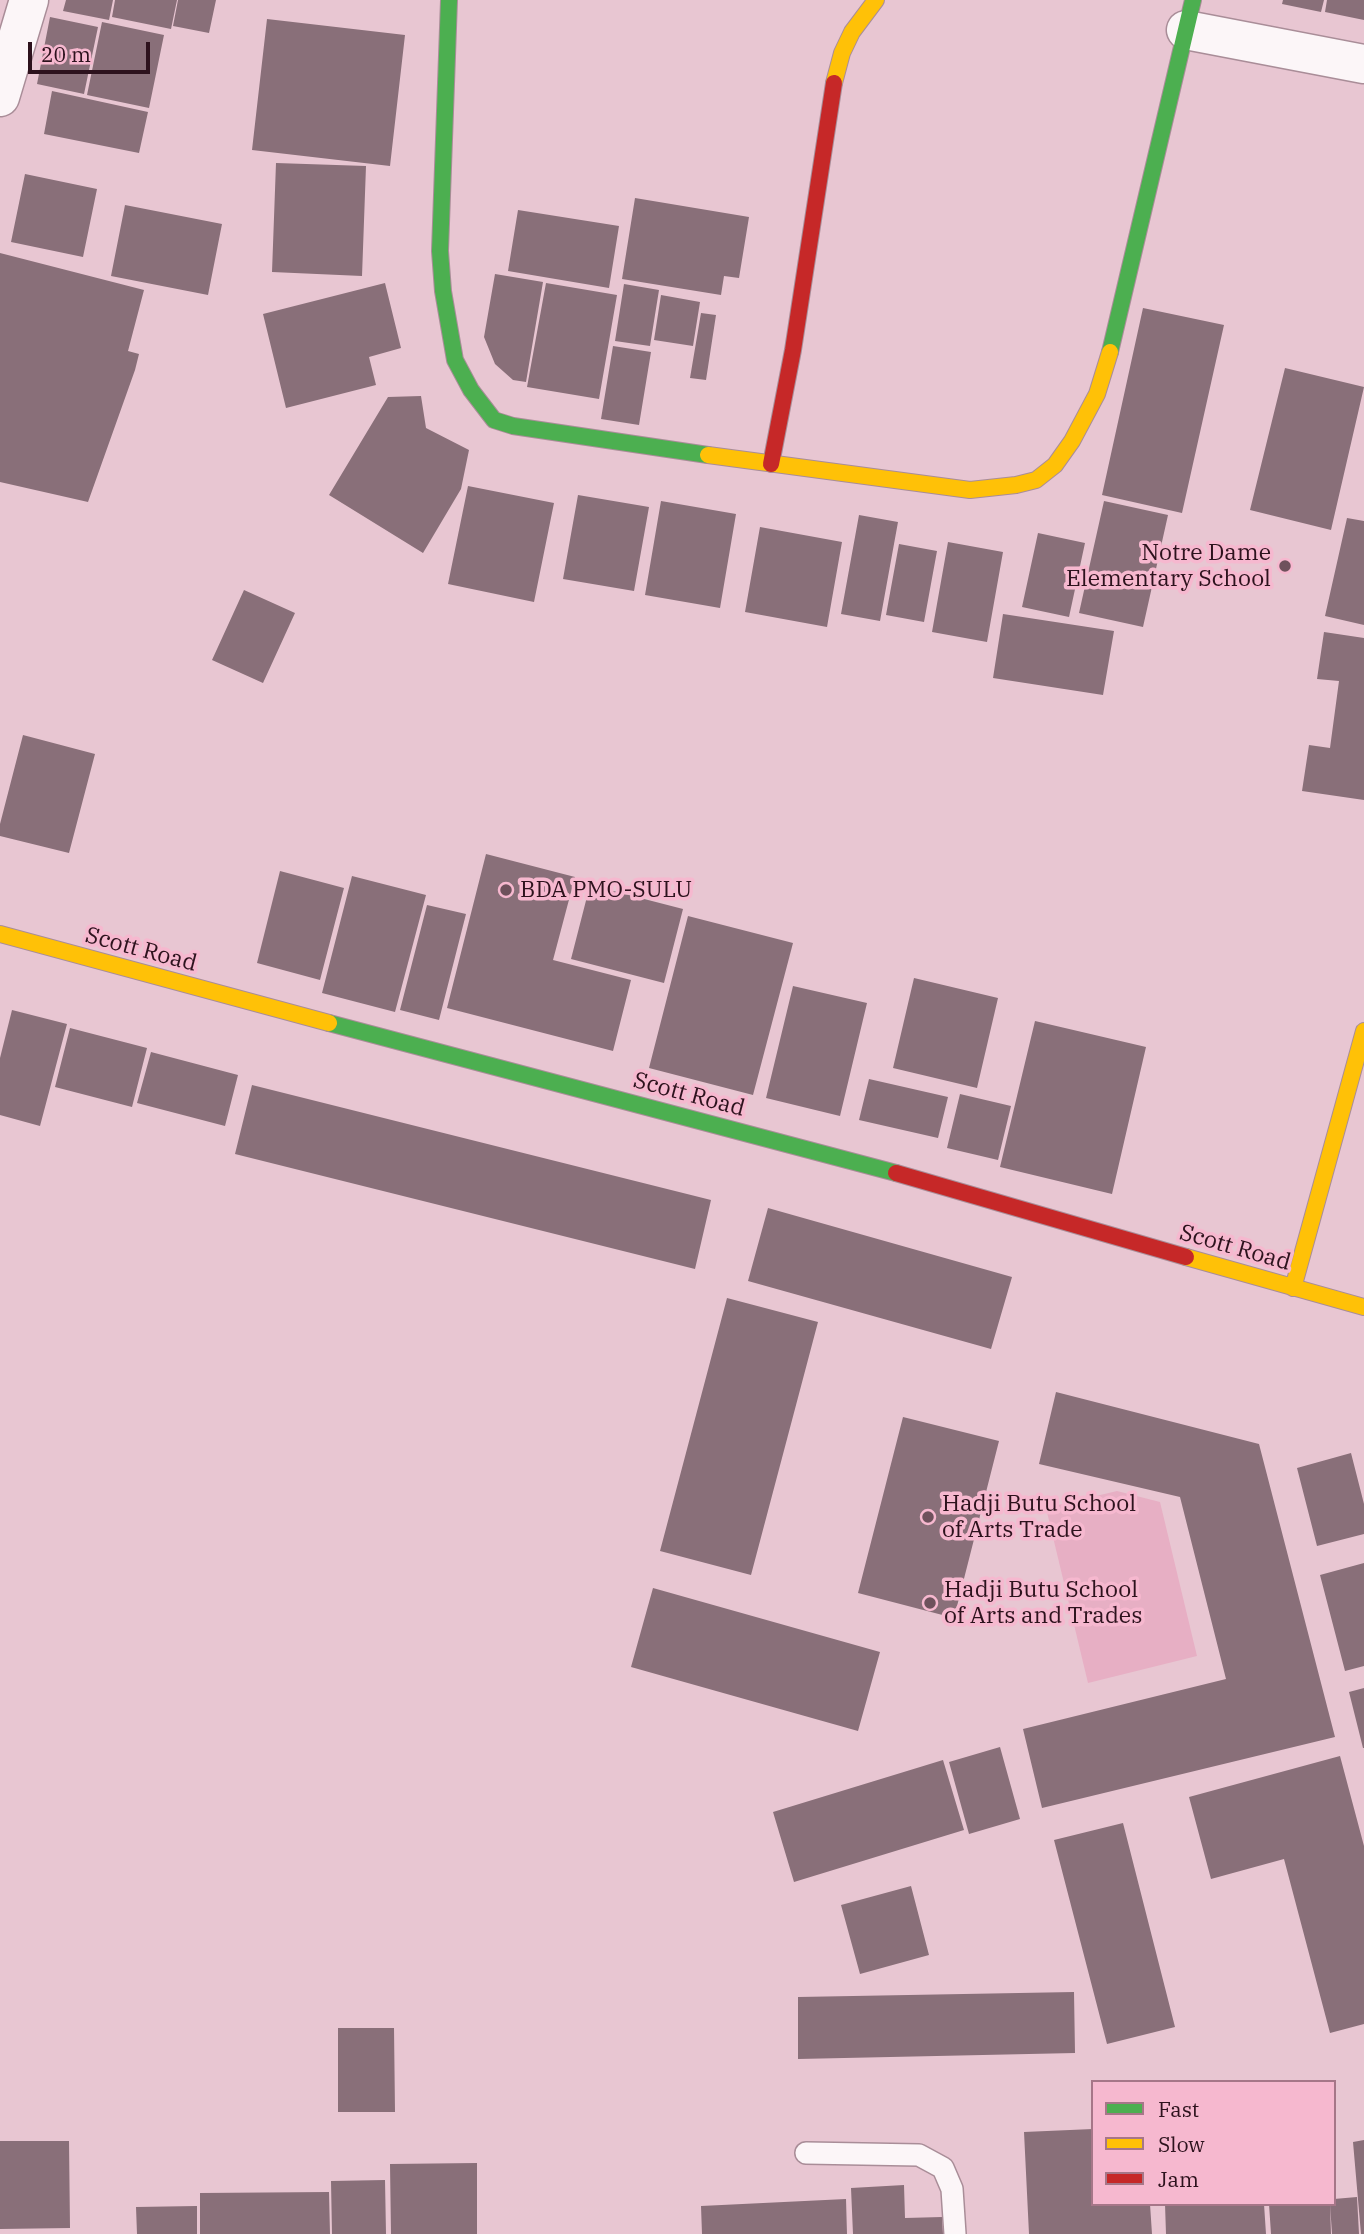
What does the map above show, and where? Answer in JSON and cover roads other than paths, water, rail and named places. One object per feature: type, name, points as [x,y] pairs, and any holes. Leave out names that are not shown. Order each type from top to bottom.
[{"type":"street","points":[[0,97],[29,0]]},
{"type":"street","points":[[449,0],[441,273],[455,360],[483,408],[494,420],[513,426],[771,464],[971,490],[1006,487],[1036,480],[1055,465],[1085,420],[1108,361],[1190,15],[1364,64]]},
{"type":"street","points":[[771,464],[793,350],[834,81],[842,53],[852,32],[876,0]]},
{"type":"street","name":"Scott Road","points":[[0,934],[128,971],[902,1175],[1364,1307]]},
{"type":"street","points":[[1293,1288],[1364,1031]]},
{"type":"lane","points":[[806,2153],[919,2155],[943,2168],[952,2189],[955,2234]]},
{"type":"place","name":"Notre Dame Elementary School","points":[[1285,566]]},
{"type":"place","name":"BDA PMO-SULU","points":[[506,890]]},
{"type":"place","name":"Hadji Butu School of Arts Trade","points":[[928,1517]]},
{"type":"place","name":"Hadji Butu School of Arts and Trades","points":[[930,1603]]}]
